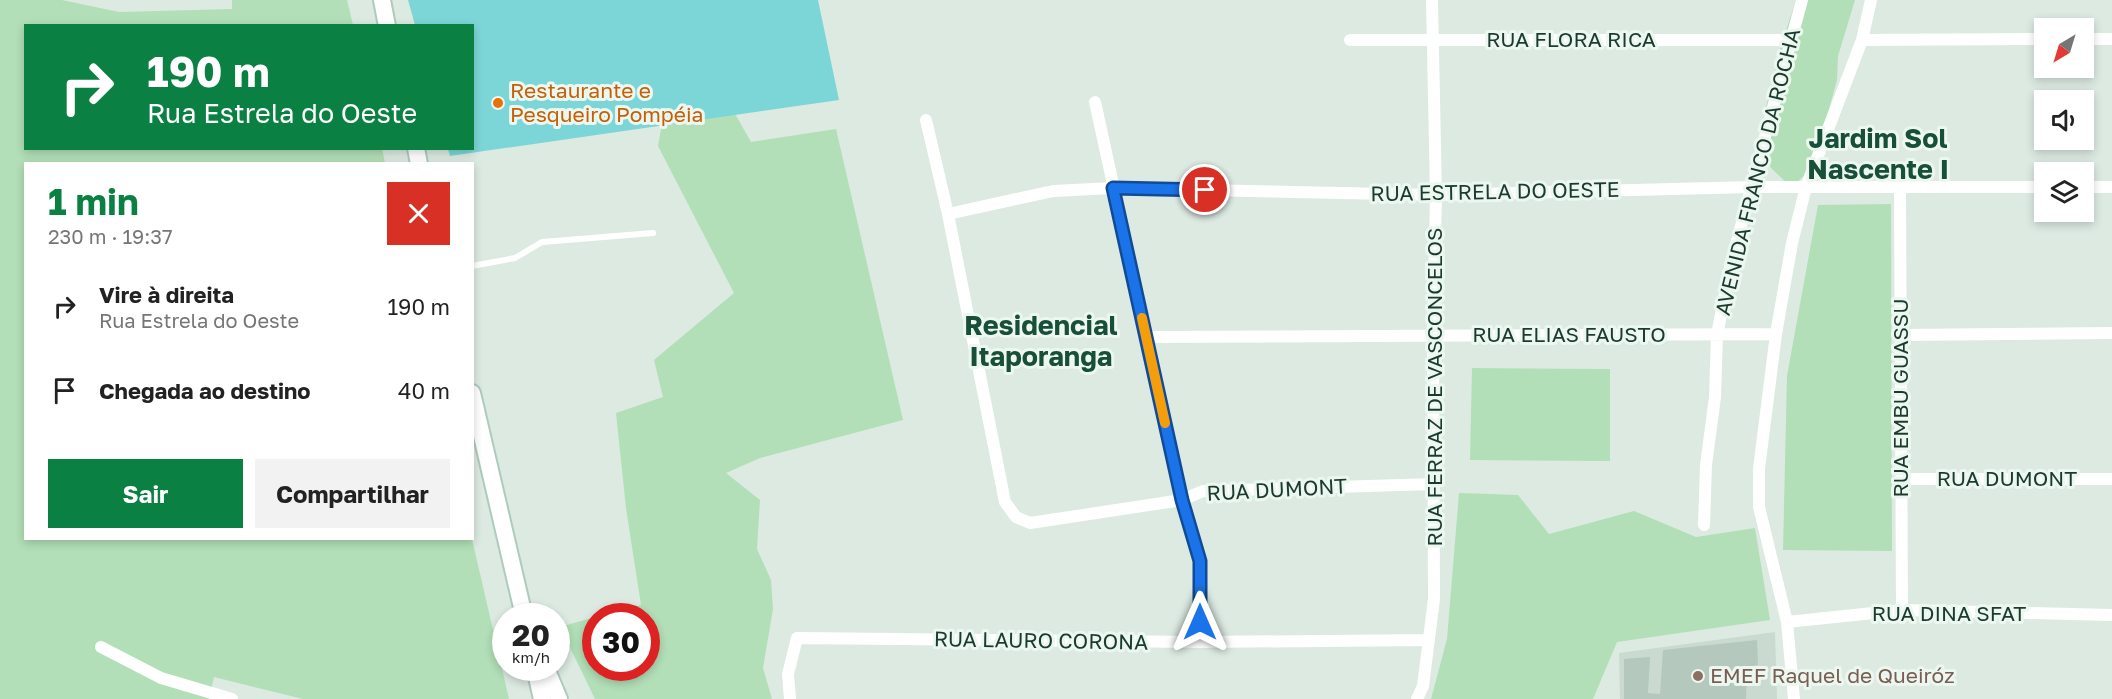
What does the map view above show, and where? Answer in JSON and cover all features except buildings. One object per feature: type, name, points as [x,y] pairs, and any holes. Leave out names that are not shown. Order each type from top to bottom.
[{"type":"main road","points":[[381,0],[387,24]]},
{"type":"main road","points":[[474,401],[522,603]]},
{"type":"main road","points":[[538,681],[542,699]]},
{"type":"main road","points":[[551,681],[559,699]]},
{"type":"street","name":"RUA FERRAZ DE VASCONCELOS","points":[[1417,699],[1423,686],[1434,599],[1433,336],[1436,195],[1432,0]]},
{"type":"street","name":"AVENIDA FRANCO DA ROCHA","points":[[1704,525],[1706,465],[1715,397],[1717,334],[1731,263],[1803,0]]},
{"type":"street","points":[[1794,699],[1787,622],[1760,507],[1759,469],[1776,334],[1792,243],[1806,187],[1862,40],[1871,0]]},
{"type":"street","points":[[1862,40],[2034,39]]},
{"type":"street","points":[[2094,39],[2112,39]]},
{"type":"street","name":"RUA FLORA RICA","points":[[1350,40],[1792,40]]},
{"type":"street","points":[[1095,102],[1182,500],[1200,561],[1200,642]]},
{"type":"street","points":[[926,120],[948,214]]},
{"type":"street","name":"RUA ESTRELA DO OESTE","points":[[948,214],[1053,191],[1113,188],[1436,195],[1753,187],[2034,187]]},
{"type":"street","name":"RUA EMBU GUASSU","points":[[1900,187],[1902,610]]},
{"type":"street","points":[[2094,187],[2112,187]]},
{"type":"street","name":"RUA DUMONT","points":[[948,214],[1005,502],[1016,517],[1030,523],[1182,500],[1203,491],[1434,484]]},
{"type":"street","points":[[1901,335],[2112,333]]},
{"type":"street","name":"RUA ELIAS FAUSTO","points":[[1146,337],[1776,334]]},
{"type":"street","name":"RUA DUMONT","points":[[1902,479],[2112,479]]},
{"type":"street","name":"RUA DINA SFAT","points":[[1787,622],[1902,610],[2112,615]]},
{"type":"street","name":"RUA LAURO CORONA","points":[[790,699],[788,674],[797,638],[1200,642],[1430,640]]},
{"type":"street","points":[[100,647],[160,678],[232,699]]},
{"type":"lane","points":[[474,266],[515,258],[542,242],[653,233]]},
{"type":"shaded area","name":"EMEF Raquel de Queiróz","points":[[1775,632],[1777,699],[1620,699],[1619,653]]},
{"type":"green space","points":[[0,0],[62,0],[119,12],[232,9],[232,0],[347,0],[353,24],[24,24],[24,150],[382,150],[385,162],[24,162],[24,540],[472,540],[492,625],[492,681],[505,681],[509,699],[303,699],[214,677],[209,699],[0,699]]},
{"type":"green space","points":[[1796,0],[1855,0],[1838,56],[1837,80],[1818,149],[1810,171],[1791,187],[1771,168],[1761,147],[1763,120],[1780,49]]},
{"type":"green space","points":[[704,59],[751,142],[836,129],[903,420],[760,458],[726,473],[760,500],[757,549],[771,580],[773,609],[763,668],[772,699],[595,699],[586,681],[660,681],[660,603],[641,603],[626,508],[616,413],[663,397],[654,360],[734,293],[658,146],[670,79]]},
{"type":"green space","points":[[1891,204],[1892,551],[1783,550],[1787,376],[1818,205]]},
{"type":"green space","points":[[1472,368],[1610,369],[1610,461],[1470,460]]},
{"type":"green space","points":[[1459,493],[1518,495],[1549,534],[1634,511],[1696,537],[1755,528],[1770,620],[1617,642],[1593,699],[1431,699],[1447,639]]},
{"type":"green space","points":[[582,621],[582,672],[570,648],[570,624]]},
{"type":"water","points":[[408,0],[818,0],[839,100],[450,156],[448,150],[474,150],[474,24],[415,24]]},
{"type":"slow traffic","points":[[1142,318],[1165,423]]},
{"type":"place","name":"Restaurante e Pesqueiro Pompéia","points":[[498,103]]},
{"type":"place","name":"EMEF Raquel de Queiróz","points":[[1698,676]]},
{"type":"district","name":"Jardim Sol Nascente I","points":[[1878,154]]},
{"type":"district","name":"Residencial Itaporanga","points":[[1041,342]]},
{"type":"route","points":[[1200,622],[1200,561],[1182,500],[1113,188],[1205,190]]}]
